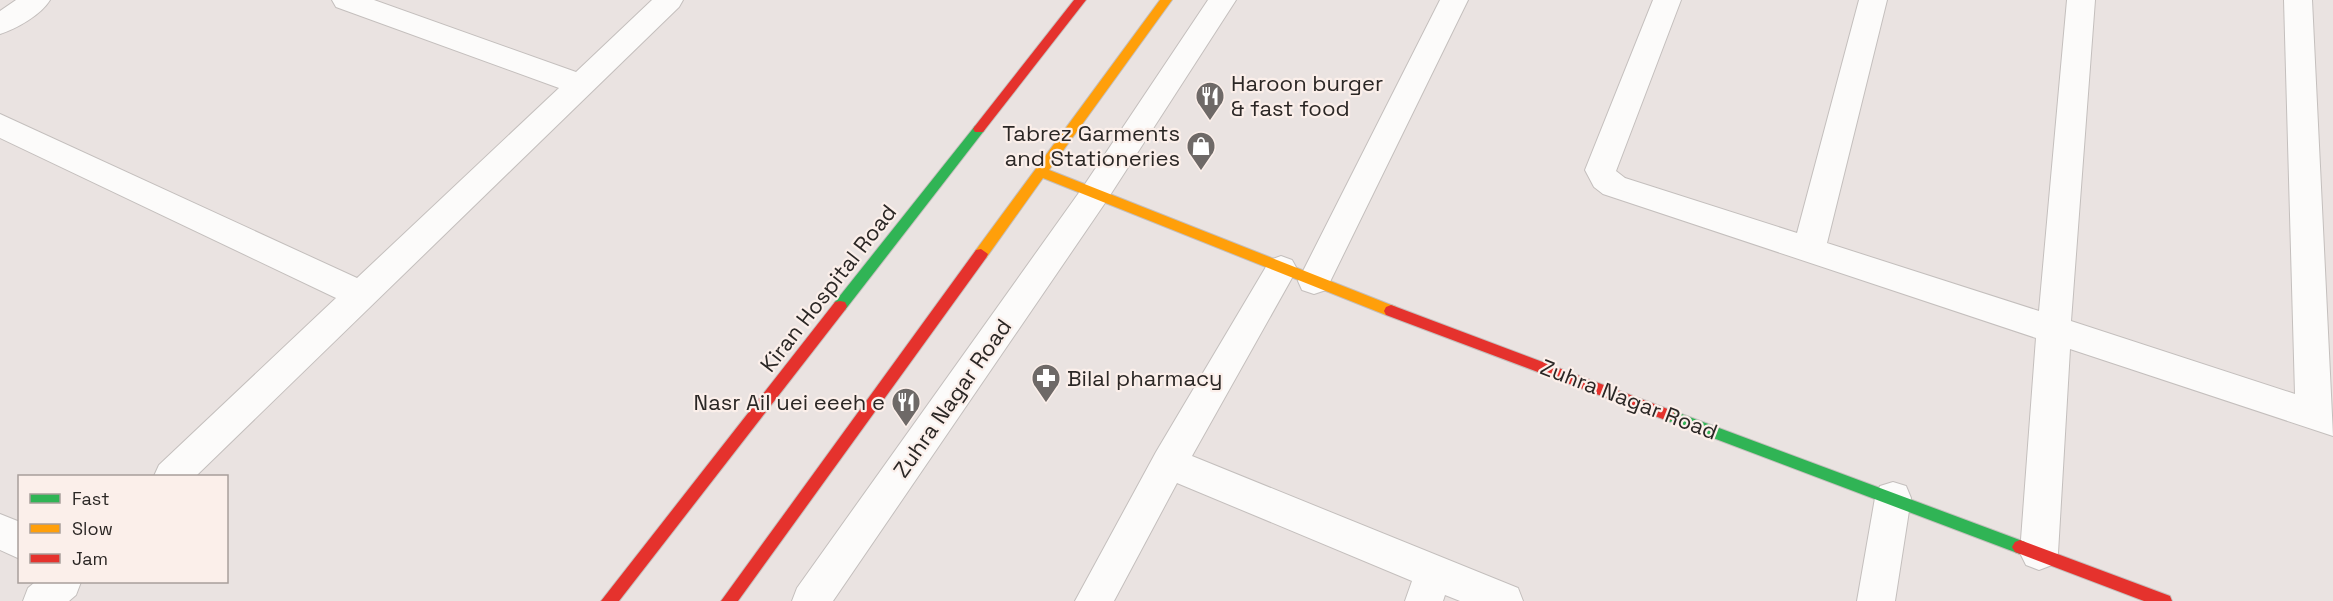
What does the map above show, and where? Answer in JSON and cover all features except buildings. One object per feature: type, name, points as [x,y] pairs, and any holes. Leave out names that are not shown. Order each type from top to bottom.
[{"type":"main road","name":"Kiran Hospital Road","points":[[609,601],[1080,0]]},
{"type":"main road","points":[[729,601],[1166,0]]},
{"type":"main road","points":[[1041,172],[1094,195]]},
{"type":"main road","name":"Zuhra Nagar Road","points":[[1094,195],[1281,269],[2164,601]]},
{"type":"street","points":[[0,24],[36,0]]},
{"type":"street","points":[[346,0],[580,85]]},
{"type":"street","points":[[174,475],[669,0]]},
{"type":"street","name":"Zuhra Nagar Road","points":[[810,601],[1094,195],[1222,0]]},
{"type":"street","points":[[1314,281],[1454,0]]},
{"type":"street","points":[[1667,0],[1600,170],[1605,179],[1614,186],[2054,328],[2323,418],[2298,0]]},
{"type":"street","points":[[1809,249],[1873,0]]},
{"type":"street","points":[[2039,553],[2054,328],[2081,0]]},
{"type":"street","points":[[0,125],[362,295]]},
{"type":"street","points":[[1094,601],[1169,464],[1281,269]]},
{"type":"street","points":[[1169,464],[1429,587],[1504,601]]},
{"type":"street","points":[[1875,601],[1893,498]]},
{"type":"street","points":[[0,531],[18,541]]},
{"type":"street","points":[[42,601],[61,583]]},
{"type":"traffic: fast","points":[[840,306],[979,129]]},
{"type":"traffic: fast","points":[[1668,415],[2020,547]]},
{"type":"traffic: slow","points":[[981,254],[1166,0]]},
{"type":"traffic: slow","points":[[1041,172],[1391,311]]},
{"type":"traffic: jam","points":[[979,129],[1080,0]]},
{"type":"traffic: jam","points":[[729,601],[981,254]]},
{"type":"traffic: jam","points":[[609,601],[840,306]]},
{"type":"traffic: jam","points":[[1391,311],[1668,415]]},
{"type":"traffic: jam","points":[[2020,547],[2164,601]]},
{"type":"place","name":"Haroon burger & fast food","points":[[1210,122]]},
{"type":"place","name":"Tabrez Garments and Stationeries","points":[[1201,172]]},
{"type":"place","name":"Bilal pharmacy","points":[[1046,404]]},
{"type":"place","name":"Nasr AiI uei eeeh e","points":[[906,428]]}]
